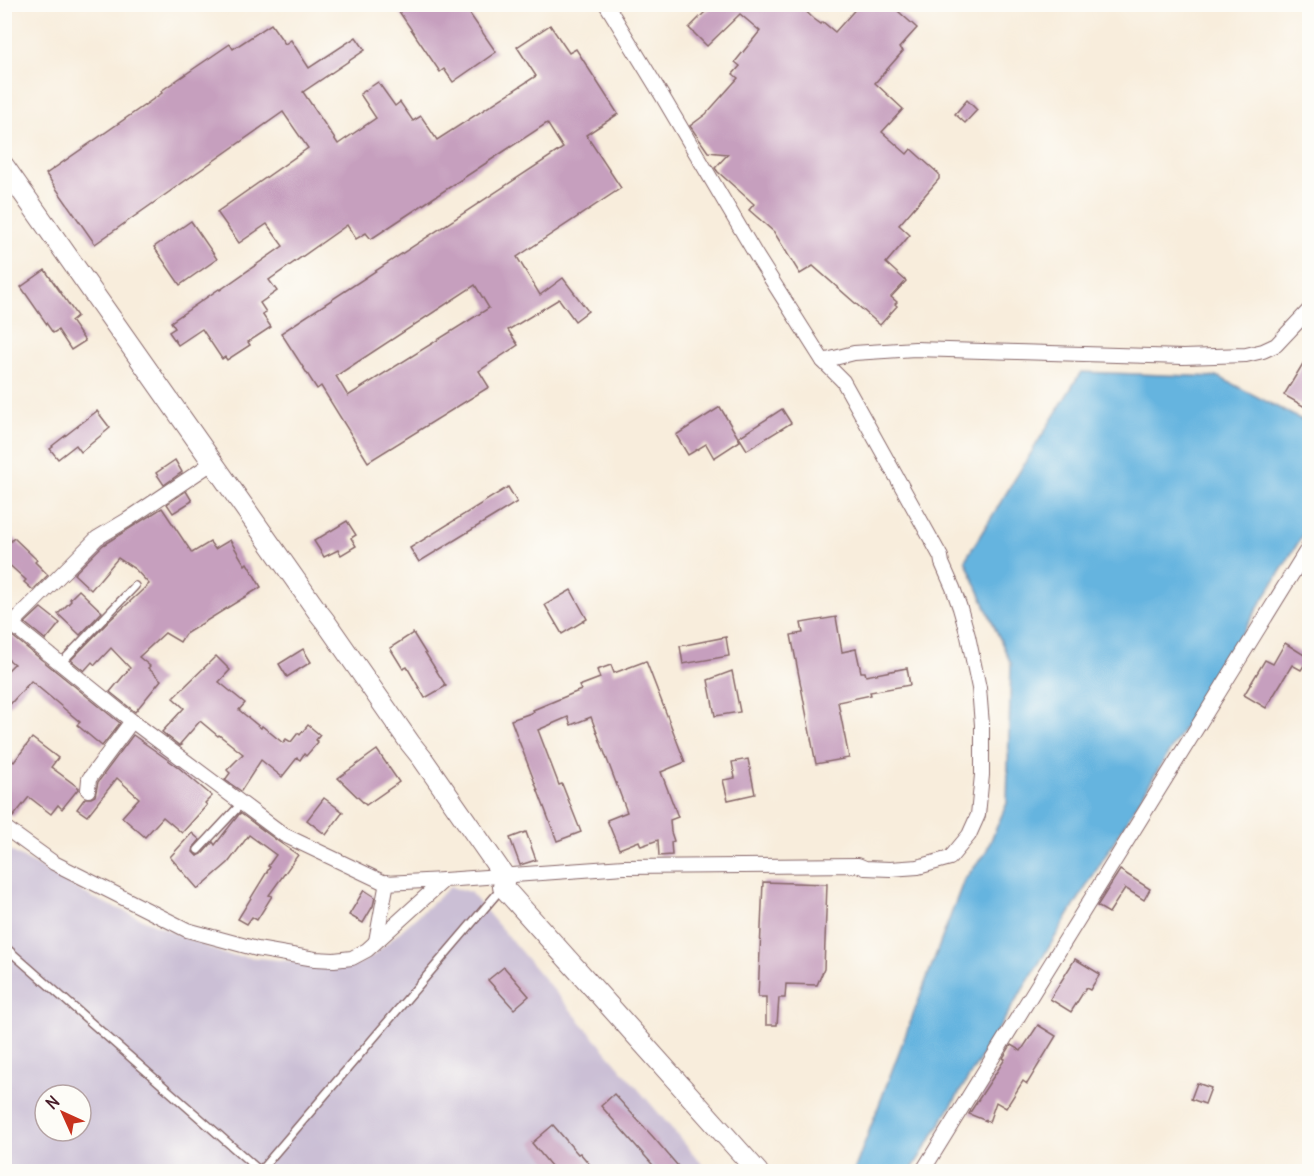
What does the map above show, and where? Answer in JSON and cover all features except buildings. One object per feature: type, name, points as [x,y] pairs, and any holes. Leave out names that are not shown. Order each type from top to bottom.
[{"type":"street","points":[[212,463],[97,538],[8,624],[284,836],[385,883],[444,880],[504,882],[624,867],[858,865],[866,868],[890,869],[918,867],[950,858],[969,835],[978,815],[982,775],[982,725],[968,636],[941,557],[843,381],[823,361],[756,255],[606,4]]},
{"type":"street","points":[[4,166],[422,758],[504,882],[758,1172]]},
{"type":"street","points":[[823,361],[854,353],[915,349],[1183,357],[1246,355],[1276,345],[1310,309]]},
{"type":"street","points":[[922,1172],[1310,545]]},
{"type":"street","points":[[88,790],[89,779],[132,721]]},
{"type":"street","points":[[4,826],[54,863],[187,930],[257,949],[315,959],[334,960],[360,955],[444,880]]},
{"type":"street","points":[[376,941],[387,882]]},
{"type":"lane","points":[[60,664],[135,586]]},
{"type":"lane","points":[[198,850],[241,804]]},
{"type":"lane","points":[[4,946],[260,1171],[504,882]]},
{"type":"shaded area","points":[[4,847],[91,897],[226,955],[339,966],[355,966],[373,956],[450,887],[470,892],[708,1171],[5,1171]]},
{"type":"water","points":[[1081,372],[1219,377],[1302,420],[1309,408],[1309,525],[911,1171],[854,1171],[964,880],[985,854],[1007,803],[1011,664],[965,560]]}]
